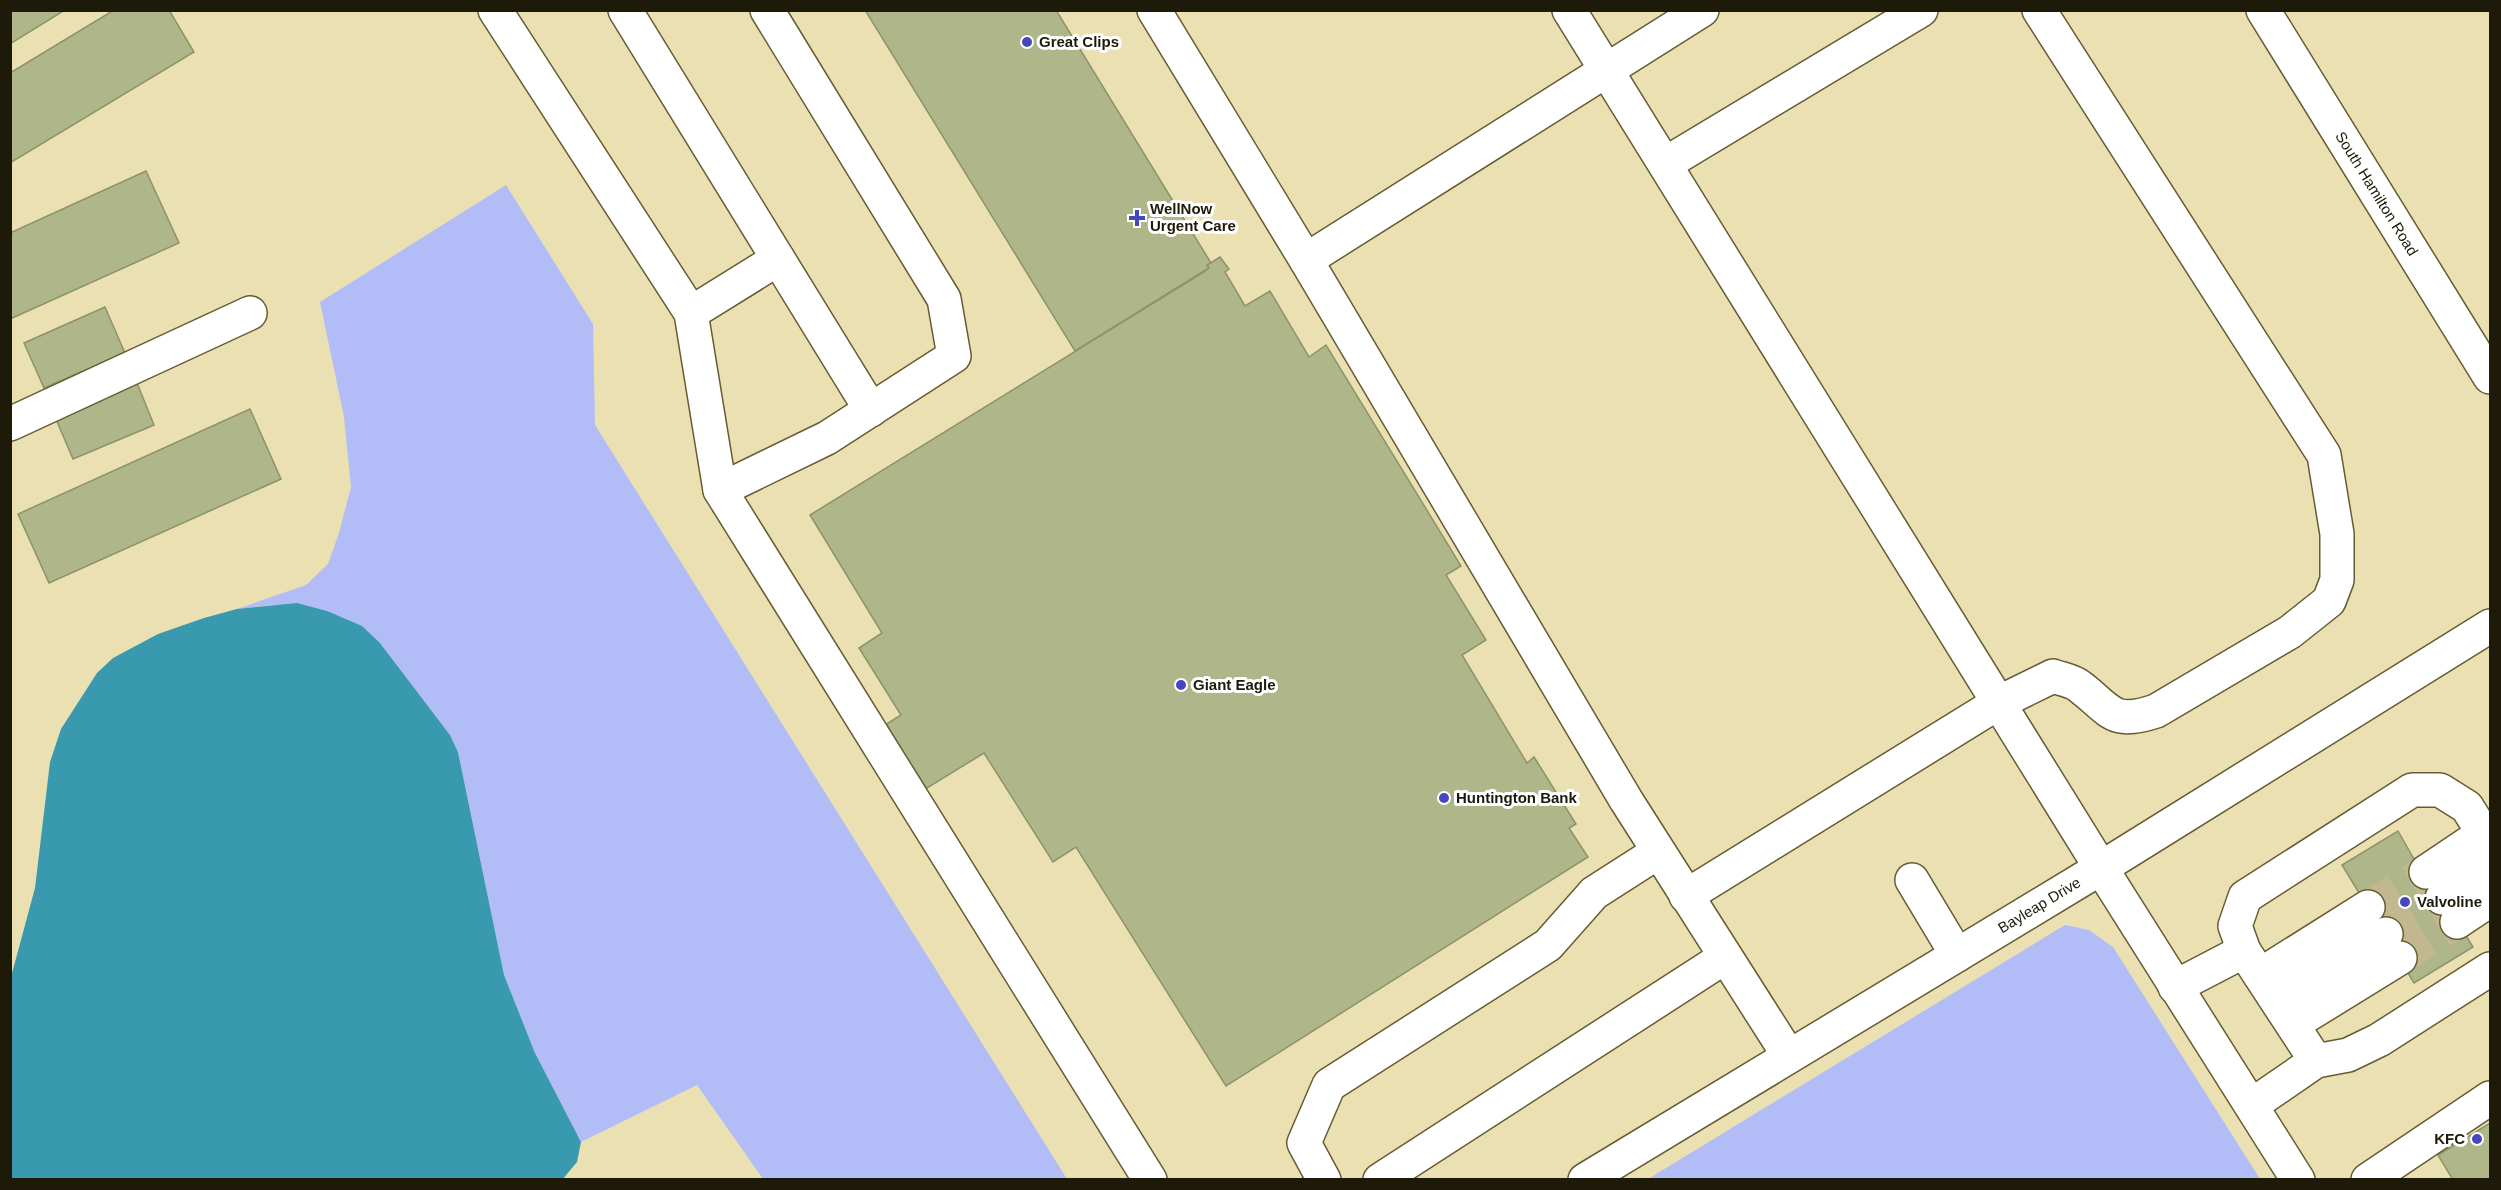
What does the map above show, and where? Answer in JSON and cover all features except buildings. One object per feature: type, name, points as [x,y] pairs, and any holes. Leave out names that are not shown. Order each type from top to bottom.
[{"type":"street","points":[[495,10],[691,313],[720,490],[1150,1179]]},
{"type":"street","points":[[625,10],[871,410]]},
{"type":"street","points":[[720,490],[827,438],[954,356],[944,299],[767,10]]},
{"type":"street","points":[[1154,10],[1306,260],[1658,852],[1789,1056]]},
{"type":"street","points":[[1569,10],[2175,987],[2298,1179]]},
{"type":"street","points":[[1306,260],[1702,10]]},
{"type":"street","points":[[1665,164],[1921,10]]},
{"type":"street","points":[[1686,896],[1998,703],[2053,676],[2077,684],[2109,714],[2137,718],[2157,711],[2290,632],[2329,601],[2337,580],[2337,534],[2324,455],[2039,10]]},
{"type":"street","name":"South Hamilton Road","points":[[2263,10],[2490,377]]},
{"type":"street","points":[[691,313],[778,260]]},
{"type":"street","points":[[10,424],[250,313]]},
{"type":"street","name":"Bayleap Drive","points":[[1585,1179],[2101,868],[2490,626]]},
{"type":"street","points":[[2316,1061],[2269,988],[2235,926],[2245,897],[2412,790],[2440,790],[2467,807],[2487,838],[2442,897]]},
{"type":"street","points":[[1324,1179],[1304,1143],[1329,1085],[1548,945],[1594,893],[1658,852]]},
{"type":"street","points":[[2442,897],[2490,868]]},
{"type":"street","points":[[1912,880],[1956,955]]},
{"type":"street","points":[[2442,897],[2490,900]]},
{"type":"street","points":[[2175,987],[2269,988],[2385,933],[2269,988]]},
{"type":"street","points":[[1380,1179],[1725,957]]},
{"type":"street","points":[[2252,1106],[2316,1061],[2348,1055],[2379,1040],[2490,969]]},
{"type":"street","points":[[2368,1179],[2490,1098]]},
{"type":"shaded area","points":[[506,185],[593,324],[595,425],[1067,1179],[763,1179],[697,1085],[581,1142],[535,1053],[504,975],[458,752],[450,735],[380,643],[273,605],[237,609],[306,585],[328,564],[339,533],[351,487],[344,417],[320,302]]},
{"type":"shaded area","points":[[297,603],[327,611],[362,626],[380,643],[450,735],[458,752],[504,975],[535,1053],[581,1142],[577,1162],[562,1180],[11,1179],[11,977],[35,888],[50,762],[61,729],[97,673],[113,658],[158,634],[204,618],[237,609]]},
{"type":"shaded area","points":[[2065,925],[2089,930],[2113,947],[2260,1179],[1648,1179]]},
{"type":"tunnel","points":[[2368,907],[2426,872]]},
{"type":"tunnel","points":[[2386,934],[2442,898]]},
{"type":"tunnel","points":[[2400,958],[2457,922]]},
{"type":"place","name":"Great Clips","points":[[1027,42]]},
{"type":"place","name":"WellNow Urgent Care","points":[[1137,218]]},
{"type":"place","name":"Giant Eagle","points":[[1181,685]]},
{"type":"place","name":"Huntington Bank","points":[[1444,798]]},
{"type":"place","name":"Valvoline","points":[[2405,902]]},
{"type":"place","name":"KFC","points":[[2477,1139]]}]
